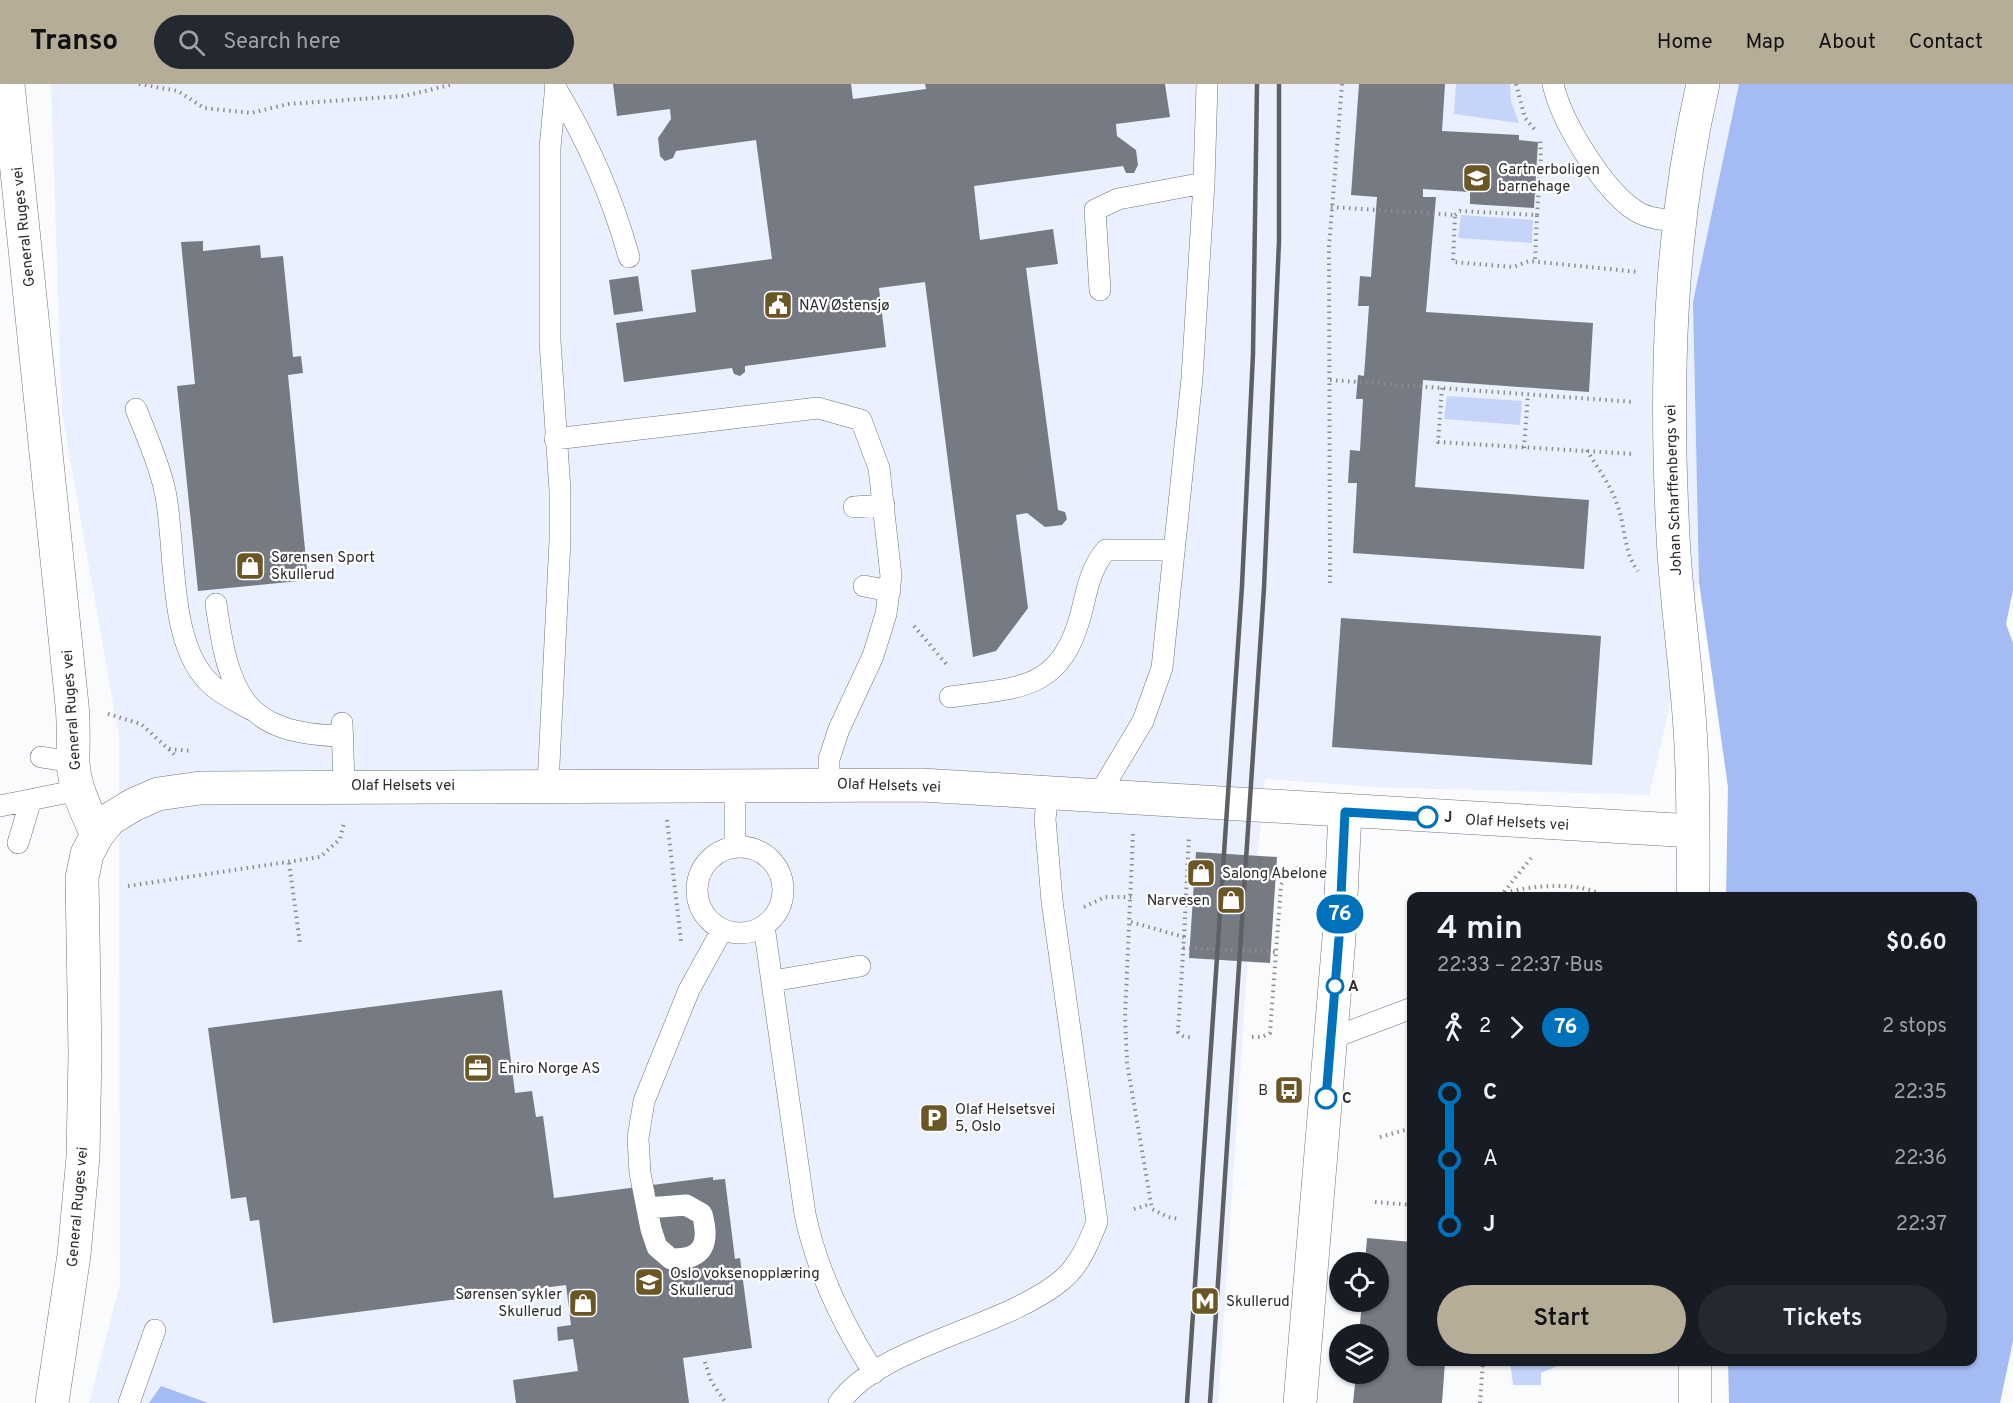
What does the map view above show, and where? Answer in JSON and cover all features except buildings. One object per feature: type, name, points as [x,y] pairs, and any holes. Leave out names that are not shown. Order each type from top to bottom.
[{"type":"street","name":"General Ruges vei","points":[[8,84],[72,705],[76,776],[97,835],[87,854],[82,878],[85,1053],[80,1207],[52,1403]]},
{"type":"street","name":"Johan Scharffenbergs vei","points":[[1693,892],[1690,727],[1677,602],[1670,437],[1670,334],[1681,221],[1703,84]]},
{"type":"street","name":"Olaf Helsets vei","points":[[97,835],[110,819],[133,805],[158,794],[200,788],[345,785],[735,784],[921,785],[1693,831]]},
{"type":"street","points":[[1300,1403],[1330,1039],[1345,812]]},
{"type":"street","points":[[1695,1366],[1695,1403]]},
{"type":"lane","points":[[1098,796],[1143,721],[1162,668],[1192,378],[1204,183],[1207,84]]},
{"type":"lane","points":[[1553,84],[1559,106],[1580,143],[1624,201],[1637,212],[1655,219],[1681,221]]},
{"type":"lane","points":[[556,86],[578,124],[608,189],[629,257]]},
{"type":"lane","points":[[548,785],[560,540],[560,491],[549,341],[550,148],[556,86]]},
{"type":"lane","points":[[1100,290],[1095,210],[1118,199],[1204,183]]},
{"type":"lane","points":[[555,439],[818,408],[861,420],[879,468],[891,576],[890,591],[886,614],[873,656],[838,729],[829,759],[829,784]]},
{"type":"lane","points":[[136,409],[165,490],[181,617],[189,650],[199,670],[214,687],[285,729],[320,736],[343,730],[345,785]]},
{"type":"lane","points":[[854,507],[884,504]]},
{"type":"lane","points":[[950,697],[1026,686],[1048,674],[1075,634],[1093,565],[1106,550],[1174,550]]},
{"type":"lane","points":[[864,586],[890,591]]},
{"type":"lane","points":[[216,604],[229,666],[240,694],[250,709]]},
{"type":"lane","points":[[41,757],[76,776]]},
{"type":"lane","points":[[0,806],[31,800],[76,776]]},
{"type":"lane","points":[[735,784],[735,847]]},
{"type":"lane","points":[[839,1403],[847,1392],[900,1357],[1011,1310],[1063,1279],[1084,1252],[1097,1222],[1054,921],[1045,819],[1048,793]]},
{"type":"lane","points":[[18,843],[31,800]]},
{"type":"lane","points":[[735,847],[749,848],[763,853],[774,862],[782,875],[784,890],[782,904],[775,916],[764,927],[751,933],[736,934],[722,930],[704,914],[697,890],[701,872],[712,857],[735,847]]},
{"type":"lane","points":[[764,927],[812,1249],[852,1339],[874,1373]]},
{"type":"lane","points":[[647,1208],[638,1138],[644,1101],[689,990],[722,930]]},
{"type":"lane","points":[[773,981],[860,966]]},
{"type":"lane","points":[[1330,1039],[1407,1010]]},
{"type":"lane","points":[[129,1403],[155,1329]]},
{"type":"path","points":[[139,84],[178,91],[204,108],[251,113],[288,104],[404,96],[454,84]]},
{"type":"path","points":[[1330,584],[1331,207],[1341,84]]},
{"type":"path","points":[[1516,84],[1525,118],[1541,140],[1535,262]]},
{"type":"path","points":[[1331,207],[1455,215],[1460,211],[1537,215]]},
{"type":"path","points":[[1455,215],[1453,262],[1513,267],[1529,261],[1649,273]]},
{"type":"path","points":[[1330,380],[1642,403]]},
{"type":"path","points":[[1442,388],[1438,442],[1642,454]]},
{"type":"path","points":[[1524,448],[1528,395]]},
{"type":"path","points":[[1587,450],[1616,501],[1624,525],[1626,547],[1631,563],[1644,577]]},
{"type":"path","points":[[886,614],[907,619],[972,694]]},
{"type":"path","points":[[72,705],[141,724],[183,763],[200,788]]},
{"type":"path","points":[[128,886],[320,857],[328,853],[340,839],[344,819]]},
{"type":"path","points":[[1133,824],[1131,922],[1125,1017],[1127,1063],[1152,1209],[1168,1217],[1180,1219]]},
{"type":"path","points":[[1189,829],[1178,1032],[1193,1038]]},
{"type":"path","points":[[1505,892],[1530,861],[1531,850]]},
{"type":"path","points":[[289,863],[300,943]]},
{"type":"path","points":[[1252,1036],[1262,1037],[1270,1033],[1281,885],[1286,875],[1299,867]]},
{"type":"path","points":[[1511,892],[1541,888],[1585,887],[1596,892]]},
{"type":"path","points":[[1054,921],[1105,897],[1132,897]]},
{"type":"path","points":[[1131,922],[1184,937]]},
{"type":"path","points":[[1184,948],[1276,952]]},
{"type":"path","points":[[1380,1137],[1407,1129]]},
{"type":"path","points":[[1375,1202],[1407,1205]]},
{"type":"path","points":[[1134,1209],[1151,1204]]},
{"type":"path","points":[[1236,1302],[1269,1304]]},
{"type":"path","points":[[705,1362],[711,1381],[726,1403]]},
{"type":"path","points":[[1480,1403],[1483,1366]]},
{"type":"shaded area","points":[[51,84],[1739,84],[1693,302],[1699,582],[1649,795],[1374,787],[1265,779],[1247,969],[1218,1403],[89,1403],[120,1284],[119,737],[62,413]]},
{"type":"shaded area","points":[[1456,84],[1510,84],[1511,101],[1519,123],[1454,114]]},
{"type":"shaded area","points":[[1739,84],[2013,84],[2013,590],[2006,624],[2013,643],[2013,1341],[2000,1403],[1729,1403],[1728,1366],[1977,1366],[1977,892],[1726,892],[1728,787],[1699,582],[1693,302]]},
{"type":"shaded area","points":[[1461,215],[1533,220],[1532,243],[1458,238]]},
{"type":"shaded area","points":[[1447,396],[1522,401],[1520,425],[1444,419]]},
{"type":"shaded area","points":[[1511,1366],[1558,1366],[1541,1373],[1541,1385],[1513,1385]]},
{"type":"shaded area","points":[[161,1386],[208,1403],[149,1403]]},
{"type":"railway","points":[[1187,1403],[1242,586],[1253,354],[1257,84]]},
{"type":"railway","points":[[1210,1403],[1264,588],[1279,241],[1279,84]]},
{"type":"bus line","name":"76","points":[[1326,1098],[1339,938],[1345,812],[1427,817]]},
{"type":"place","name":"Gartnerboligen barnehage","points":[[1477,178]]},
{"type":"place","name":"NAV Østensjø","points":[[778,305]]},
{"type":"place","name":"Sørensen Sport Skullerud","points":[[250,566]]},
{"type":"place","name":"J","points":[[1427,817]]},
{"type":"place","name":"Salong Abelone","points":[[1201,873]]},
{"type":"place","name":"Narvesen","points":[[1231,900]]},
{"type":"place","name":"A","points":[[1335,986]]},
{"type":"place","name":"Eniro Norge AS","points":[[478,1068]]},
{"type":"place","name":"B","points":[[1289,1090]]},
{"type":"place","name":"C","points":[[1326,1098]]},
{"type":"place","name":"Olaf Helsetsvei 5, Oslo","points":[[934,1118]]},
{"type":"place","name":"Oslo voksenopplæring Skullerud","points":[[649,1282]]},
{"type":"place","name":"Skullerud","points":[[1205,1301]]},
{"type":"place","name":"Sørensen sykler Skullerud","points":[[583,1303]]}]
